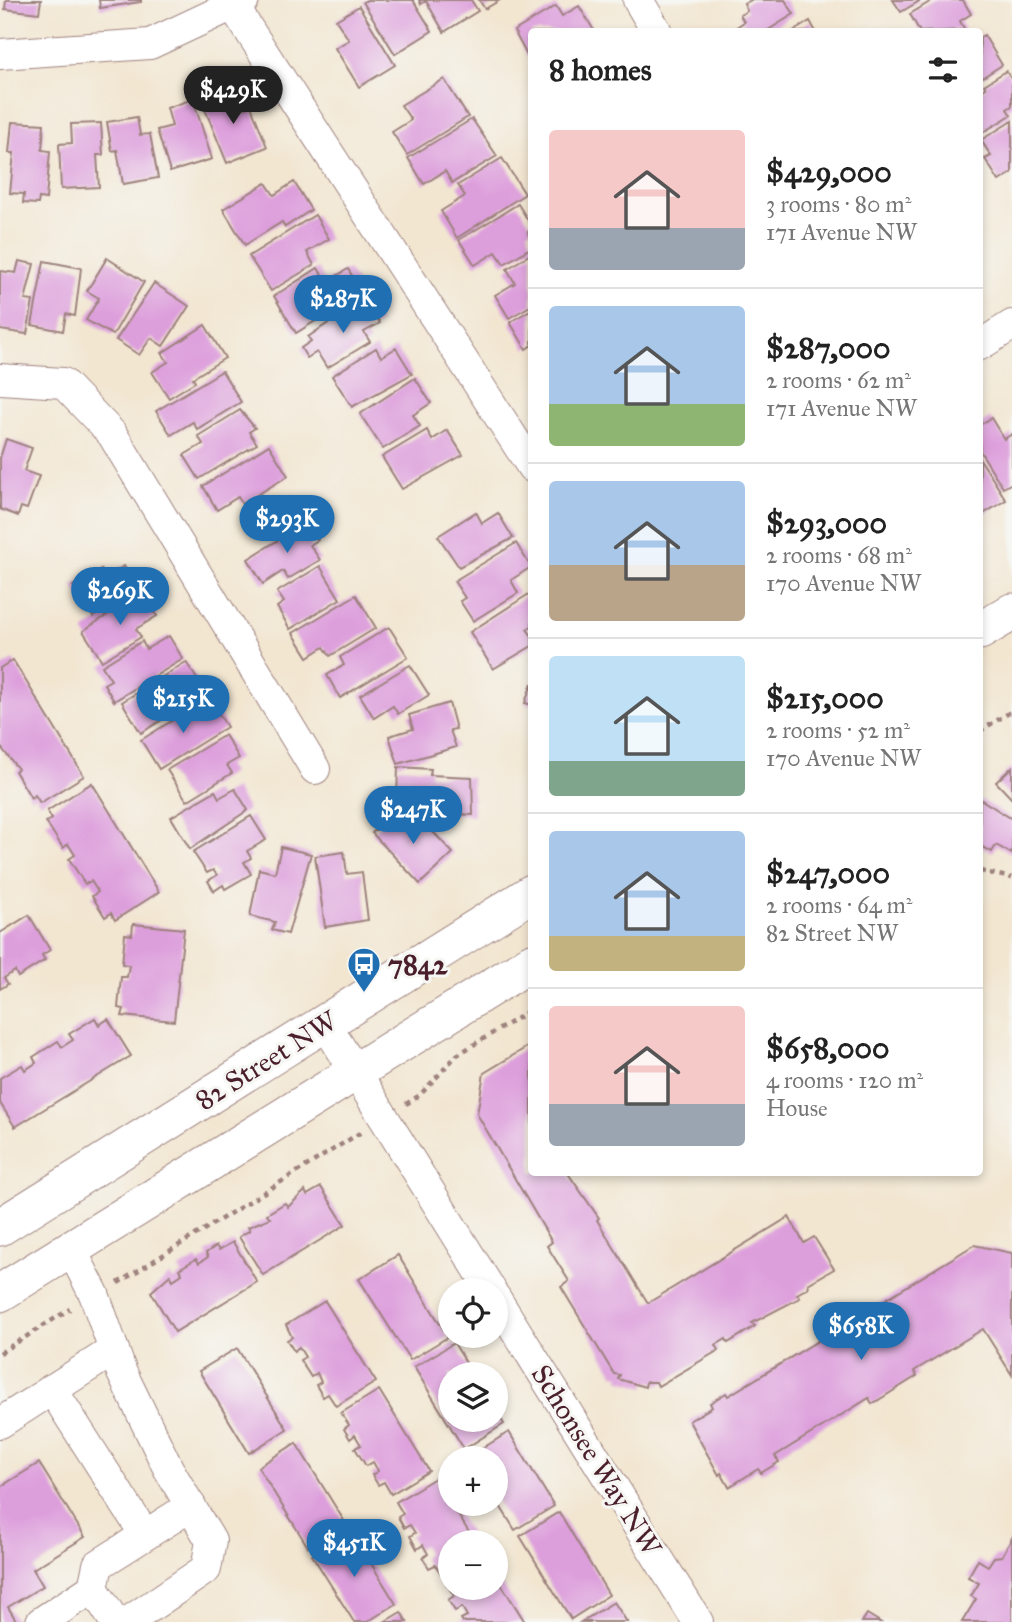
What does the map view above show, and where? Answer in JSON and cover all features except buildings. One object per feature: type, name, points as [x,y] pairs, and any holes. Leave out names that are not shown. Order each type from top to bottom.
[{"type":"main road","name":"82 Street NW","points":[[0,1227],[528,896]]},
{"type":"main road","name":"82 Street NW","points":[[0,1293],[528,964]]},
{"type":"street","points":[[638,0],[655,28]]},
{"type":"street","points":[[0,54],[150,44],[239,4],[528,461]]},
{"type":"street","points":[[983,343],[1012,325]]},
{"type":"street","points":[[0,379],[62,383],[112,434],[316,769]]},
{"type":"street","points":[[325,1023],[484,1278]]},
{"type":"street","points":[[71,1249],[94,1294],[114,1350],[168,1468],[211,1541],[206,1569],[128,1622]]},
{"type":"street","name":"Schonsee Way NW","points":[[508,1318],[698,1622]]},
{"type":"street","points":[[0,1423],[114,1350]]},
{"type":"street","points":[[52,1389],[145,1535]]},
{"type":"street","points":[[41,1622],[93,1588],[98,1565],[191,1506]]},
{"type":"street","points":[[93,1588],[115,1622]]},
{"type":"path","points":[[983,729],[1012,711]]},
{"type":"path","points":[[983,872],[1012,878]]},
{"type":"path","points":[[0,1353],[420,1095],[457,1055],[528,1011]]},
{"type":"place","name":"7842","points":[[364,994]]}]
